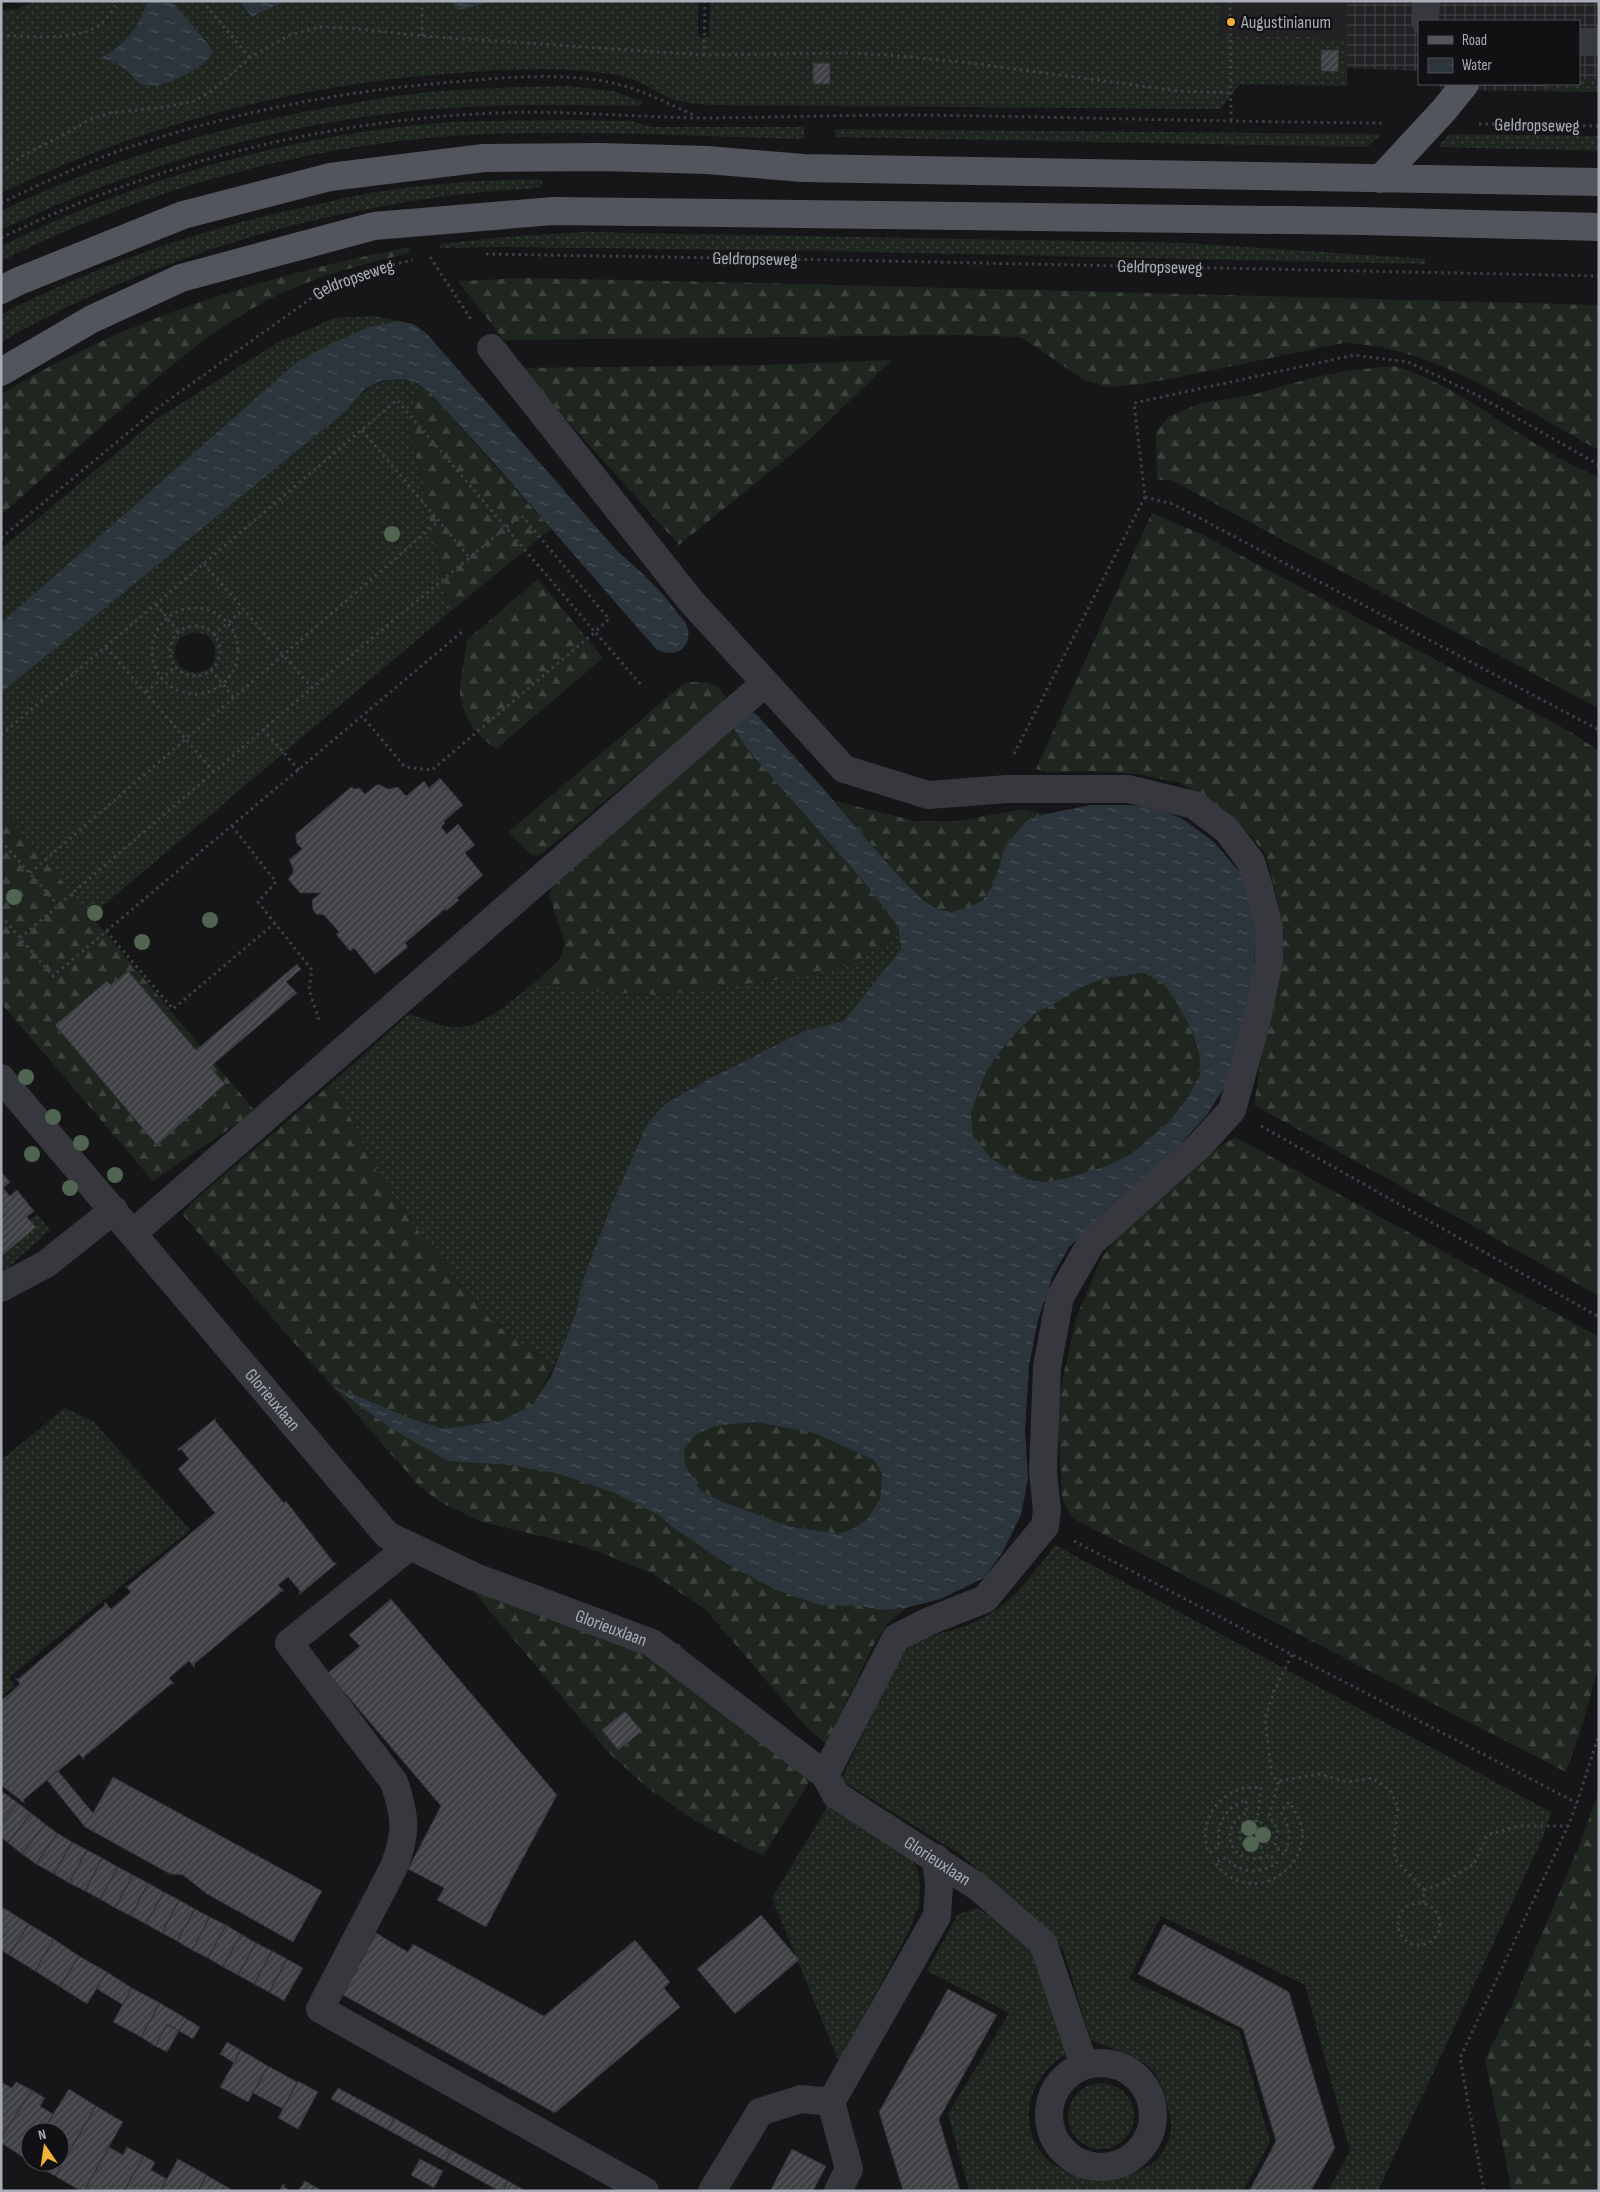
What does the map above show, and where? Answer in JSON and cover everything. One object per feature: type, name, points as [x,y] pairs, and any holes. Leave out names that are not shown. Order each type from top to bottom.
[{"type":"main road","points":[[1380,179],[1464,85]]},
{"type":"main road","points":[[1,290],[19,281],[184,215],[330,177],[484,158],[600,157],[707,160],[803,168],[1599,182]]},
{"type":"main road","points":[[1,372],[92,319],[181,278],[384,225],[553,211],[1371,222],[1599,227]]},
{"type":"street","points":[[1425,20],[1426,1]]},
{"type":"street","points":[[1580,42],[1599,42]]},
{"type":"street","points":[[491,348],[690,600],[844,768],[928,795],[995,790],[1128,789],[1194,805],[1227,830],[1251,862],[1269,928],[1269,961],[1256,1023],[1232,1110],[1200,1145],[1091,1243],[1060,1297],[1047,1367],[1043,1471],[1048,1510],[1045,1526],[985,1599],[927,1622],[896,1638],[825,1775]]},
{"type":"street","points":[[133,1233],[765,683]]},
{"type":"street","name":"Glorieuxlaan","points":[[1,1078],[387,1535],[475,1577],[652,1643],[825,1775],[836,1794],[978,1887],[1043,1943],[1084,2065]]},
{"type":"street","points":[[1,1288],[46,1264],[114,1210]]},
{"type":"street","points":[[410,1546],[289,1644],[394,1782],[401,1803],[404,1825],[401,1846],[394,1867],[320,2009],[644,2191]]},
{"type":"street","points":[[838,2191],[849,2169],[830,2102],[937,1916],[939,1886],[936,1858]]},
{"type":"street","points":[[712,2191],[760,2112],[801,2099],[830,2102]]},
{"type":"path","points":[[1,35],[54,36],[81,33],[103,22],[117,1]]},
{"type":"path","points":[[202,1],[250,58]]},
{"type":"path","points":[[422,1],[422,36]]},
{"type":"path","points":[[704,55],[705,1]]},
{"type":"path","points":[[1230,1],[1231,122]]},
{"type":"path","points":[[1,172],[22,156],[89,120],[110,113],[164,108],[194,101],[210,92],[250,58],[290,35],[320,27],[350,28],[422,36],[704,55],[847,53],[880,55],[963,62],[1179,91],[1231,92]]},
{"type":"path","name":"Geldropseweg","points":[[1,203],[135,145],[193,128],[348,93],[412,84],[487,79],[549,78],[606,81],[638,89],[698,118],[916,116],[1599,126]]},
{"type":"path","name":"Geldropseweg","points":[[479,254],[827,259],[1599,276]]},
{"type":"path","points":[[430,256],[491,348]]},
{"type":"path","name":"Geldropseweg","points":[[1,538],[159,407],[327,287],[384,267],[430,256],[438,256]]},
{"type":"path","points":[[995,790],[1145,497],[1134,403],[1354,355],[1408,362],[1477,395],[1599,465]]},
{"type":"path","points":[[1,735],[397,400],[643,687]]},
{"type":"path","points":[[362,430],[470,558]]},
{"type":"path","points":[[1145,497],[1173,504],[1599,730]]},
{"type":"path","points":[[20,938],[312,688],[521,515],[609,619],[432,770],[405,767],[362,716]]},
{"type":"path","points":[[30,873],[439,521]]},
{"type":"path","points":[[204,564],[312,688]]},
{"type":"path","points":[[156,604],[179,633]]},
{"type":"path","points":[[190,607],[204,608],[218,613],[228,623],[235,635],[238,648],[234,668],[223,684],[208,692],[194,694],[180,691],[167,684],[152,659],[152,644],[156,630],[167,618],[177,611],[190,607]]},
{"type":"path","points":[[214,635],[244,609]]},
{"type":"path","points":[[198,626],[206,628],[214,635],[220,649],[219,658],[211,670],[203,675],[194,676],[186,675],[175,667],[170,650],[171,643],[179,633],[189,627],[198,626]]},
{"type":"path","points":[[1,916],[53,976],[463,631]]},
{"type":"path","points":[[106,647],[214,772]]},
{"type":"path","points":[[146,692],[175,667]]},
{"type":"path","points":[[211,670],[234,698]]},
{"type":"path","points":[[263,730],[299,770]]},
{"type":"path","points":[[232,826],[276,882],[258,902],[312,970],[309,989],[331,1060]]},
{"type":"path","points":[[1,841],[58,905]]},
{"type":"path","points":[[106,931],[173,1009],[275,923]]},
{"type":"path","points":[[1232,1110],[1599,1317]]},
{"type":"path","points":[[1045,1526],[1577,1803]]},
{"type":"path","points":[[1292,1655],[1274,1691],[1265,1720],[1272,1777],[1278,1780],[1319,1774],[1348,1782],[1372,1778],[1390,1790],[1398,1807],[1394,1839],[1395,1859],[1424,1890],[1423,1903]]},
{"type":"path","points":[[1484,2191],[1460,2058],[1568,1826],[1599,1734]]},
{"type":"path","points":[[1257,1822],[1261,1788],[1245,1788],[1230,1793],[1217,1803],[1209,1817],[1205,1832],[1209,1853],[1219,1846],[1217,1834],[1220,1822],[1226,1812],[1235,1804],[1246,1800],[1247,1813],[1234,1821],[1231,1828],[1231,1844],[1240,1856],[1256,1860],[1270,1855],[1277,1863],[1267,1870],[1255,1872],[1243,1870],[1232,1865],[1225,1858],[1215,1863],[1226,1874],[1240,1882],[1256,1884],[1271,1880],[1284,1872],[1295,1860],[1301,1846],[1302,1830],[1298,1815],[1289,1802],[1281,1812],[1290,1832],[1289,1843],[1284,1855],[1276,1846],[1278,1830],[1269,1816],[1278,1780]]},
{"type":"path","points":[[1257,1822],[1267,1830],[1268,1839],[1259,1848],[1250,1849],[1243,1843],[1240,1834],[1248,1823],[1257,1822]]},
{"type":"path","points":[[1424,1890],[1443,1883],[1474,1864],[1487,1835],[1519,1826],[1568,1826]]},
{"type":"path","points":[[1416,1903],[1423,1903],[1435,1910],[1438,1916],[1438,1930],[1431,1941],[1418,1944],[1411,1942],[1401,1934],[1398,1921],[1404,1908],[1416,1903]]},
{"type":"shaded area","name":"Augustinianum","points":[[1089,1],[1347,1],[1347,42],[1145,44]]},
{"type":"shaded area","points":[[1347,1],[1599,1],[1599,92],[1440,90],[1439,85],[1580,85],[1580,20],[1418,20],[1418,71],[1347,68]]},
{"type":"green space","points":[[34,1],[147,1],[140,19],[130,35],[100,59],[117,63],[144,84],[154,86],[165,84],[186,74],[212,55],[210,46],[172,1],[239,1],[253,17],[286,1],[451,1],[461,10],[494,1],[698,1],[698,37],[709,37],[710,1],[1220,1],[1220,37],[1310,37],[1347,42],[1347,86],[1240,84],[1220,109],[710,105],[677,100],[634,80],[606,73],[544,69],[459,73],[341,86],[282,97],[224,111],[167,127],[111,147],[55,168],[1,193],[1,10],[18,9]]},
{"type":"green space","points":[[1580,79],[1599,79],[1599,92],[1545,91],[1545,85],[1580,85]]},
{"type":"green space","points":[[566,86],[614,91],[642,102],[640,106],[520,105],[447,108],[390,113],[332,122],[219,148],[163,165],[108,184],[1,230],[1,211],[81,176],[163,147],[205,135],[289,115],[414,94],[472,89]]},
{"type":"green space","points":[[631,121],[652,127],[804,127],[804,139],[637,134],[511,133],[409,140],[348,148],[229,174],[170,192],[112,212],[56,235],[1,261],[1,246],[54,221],[164,179],[221,162],[335,136],[394,128],[452,122]]},
{"type":"green space","points":[[835,129],[1382,134],[1367,147],[835,137]]},
{"type":"green space","points":[[1450,134],[1599,136],[1599,151],[1440,147],[1439,145]]},
{"type":"green space","points":[[537,179],[543,181],[541,187],[429,198],[387,205],[325,218],[229,244],[181,260],[89,297],[1,342],[1,314],[117,262],[196,235],[277,213],[400,188]]},
{"type":"green space","points":[[584,232],[1188,243],[1425,259],[1425,264],[825,251],[507,247],[440,248],[439,244],[504,237]]},
{"type":"green space","points":[[409,247],[410,253],[355,267],[300,285],[266,301],[228,323],[159,376],[1,515],[1,394],[49,367],[98,343],[148,321],[199,302],[303,271]]},
{"type":"green space","points":[[527,278],[1599,305],[1599,450],[1507,398],[1444,367],[1411,355],[1378,347],[1343,343],[1144,384],[1108,387],[1084,380],[1021,337],[959,335],[504,340],[458,281]]},
{"type":"green space","points":[[374,316],[399,321],[368,327],[298,361],[1,623],[1,549],[158,418],[277,343],[334,318]]},
{"type":"green space","points":[[892,360],[808,441],[679,545],[520,368],[764,365]]},
{"type":"green space","points":[[1394,366],[1422,376],[1448,389],[1547,451],[1599,477],[1599,706],[1594,706],[1171,480],[1157,480],[1156,432],[1168,417],[1199,404],[1255,394],[1316,377],[1353,370]]},
{"type":"green space","points":[[404,379],[416,382],[419,385],[408,422],[450,612],[91,916],[1,809],[1,693],[347,410],[366,390],[377,384]],"holes":[[[194,632],[207,635],[215,650],[212,665],[205,671],[196,673],[187,671],[175,659],[175,649],[181,637]]]},
{"type":"green space","points":[[419,385],[431,394],[551,529],[450,612],[408,422]]},
{"type":"green space","points":[[1152,513],[1199,533],[1569,731],[1599,751],[1599,1296],[1254,1105],[1269,1009],[1284,936],[1278,902],[1266,855],[1242,825],[1215,803],[1180,783],[1136,774],[1094,771],[1047,772],[1036,769]]},
{"type":"green space","points":[[538,579],[603,658],[496,749],[471,724],[463,709],[460,686],[467,640]]},
{"type":"green space","points":[[690,682],[705,682],[719,687],[726,697],[717,708],[540,855],[533,856],[508,832],[682,685]]},
{"type":"green space","points":[[734,729],[748,750],[870,889],[898,927],[898,933],[886,943],[851,964],[803,976],[732,986],[660,995],[588,991],[534,983],[560,959],[565,943],[549,896],[553,884]]},
{"type":"green space","points":[[835,801],[915,821],[957,821],[1023,809],[1046,814],[1027,820],[1005,847],[993,885],[981,901],[951,912],[937,909],[924,901],[894,871]]},
{"type":"green space","points":[[1,809],[255,1111],[153,1181],[1,1003]]},
{"type":"green space","points":[[898,933],[901,949],[844,1021],[807,1030],[665,1104],[612,1204],[582,1282],[577,1309],[554,1366],[493,1323],[426,1242],[376,1170],[333,1082],[409,1014],[450,1027],[462,1027],[473,1024],[495,1013],[534,983],[588,991],[660,995],[803,976],[851,964],[886,943]]},
{"type":"green space","points":[[1143,973],[1163,983],[1175,1000],[1192,1030],[1199,1053],[1200,1075],[1188,1097],[1170,1121],[1131,1154],[1109,1165],[1068,1178],[1045,1182],[1025,1179],[991,1158],[973,1135],[971,1112],[986,1072],[1007,1042],[1038,1011],[1051,1006],[1081,987],[1107,978]]},
{"type":"green space","points":[[333,1082],[376,1170],[426,1242],[493,1323],[554,1366],[532,1405],[503,1420],[444,1429],[409,1418],[334,1387],[392,1429],[448,1461],[509,1465],[560,1474],[615,1493],[660,1516],[668,1525],[860,1606],[881,1610],[906,1608],[887,1624],[874,1644],[826,1744],[806,1727],[706,1610],[651,1573],[587,1547],[482,1522],[440,1502],[419,1486],[182,1214],[191,1203]]},
{"type":"green space","points":[[1235,1137],[1599,1337],[1599,1665],[1583,1723],[1566,1772],[1072,1518],[1062,1499],[1058,1418],[1061,1387],[1076,1318],[1102,1257],[1130,1221],[1181,1182],[1207,1155]]},
{"type":"green space","points":[[37,1214],[50,1230],[1,1274],[1,1245]]},
{"type":"green space","points":[[65,1408],[94,1422],[190,1530],[9,1677],[15,1686],[1,1697],[1,1460]]},
{"type":"green space","points":[[756,1422],[814,1433],[874,1460],[882,1472],[880,1499],[868,1518],[857,1527],[838,1534],[788,1526],[721,1501],[701,1491],[685,1465],[684,1451],[695,1435],[715,1426]]},
{"type":"green space","points":[[1055,1545],[1551,1812],[1543,1837],[1378,2191],[1328,2191],[1350,2151],[1305,1985],[1161,1916],[1129,1979],[1239,2031],[1270,2142],[1243,2191],[969,2191],[948,2114],[1009,2013],[927,1971],[958,1914],[977,1908],[1006,1925],[1034,1954],[1068,2053],[1059,2058],[1045,2072],[1031,2098],[1029,2118],[1034,2140],[1044,2156],[1060,2168],[1078,2175],[1099,2178],[1120,2176],[1140,2170],[1157,2160],[1168,2142],[1171,2130],[1163,2091],[1153,2071],[1135,2058],[1091,2040],[1063,1950],[1051,1934],[1028,1911],[958,1853],[841,1780],[900,1656],[924,1639],[965,1626],[993,1612],[1016,1593]]},
{"type":"green space","points":[[441,1553],[476,1570],[605,1610],[650,1629],[680,1645],[811,1779],[763,1856],[697,1822],[649,1789],[608,1752]]},
{"type":"green space","points":[[1599,1792],[1599,2191],[1512,2191],[1485,2059],[1511,2007],[1577,1851]]},
{"type":"green space","points":[[829,1804],[906,1852],[917,1868],[920,1885],[919,1905],[910,1929],[839,2062],[772,1898]]},
{"type":"green space","points":[[1101,2083],[1114,2085],[1124,2093],[1132,2103],[1134,2116],[1132,2129],[1124,2139],[1114,2147],[1101,2149],[1088,2147],[1078,2139],[1070,2129],[1068,2116],[1070,2103],[1078,2093],[1088,2085]]},
{"type":"water","points":[[147,1],[172,1],[210,46],[212,52],[207,61],[199,67],[172,81],[156,86],[141,84],[119,65],[99,59],[123,42],[135,28]]},
{"type":"water","points":[[239,1],[286,1],[252,17]]},
{"type":"water","points":[[451,1],[494,1],[461,10],[456,9]]},
{"type":"water","points":[[399,321],[413,324],[426,333],[618,552],[665,597],[686,624],[688,638],[683,648],[667,653],[657,650],[431,394],[416,382],[404,379],[381,381],[365,389],[347,410],[1,693],[1,623],[298,361],[368,327]]},
{"type":"water","points":[[750,711],[756,714],[894,871],[924,901],[937,909],[951,912],[982,901],[993,885],[1005,847],[1027,820],[1046,814],[1091,805],[1130,805],[1157,809],[1181,818],[1213,841],[1243,876],[1252,904],[1255,933],[1254,980],[1228,1081],[1207,1115],[1169,1156],[1069,1247],[1052,1277],[1038,1320],[1029,1366],[1025,1430],[1028,1478],[1021,1515],[1002,1553],[984,1578],[940,1599],[906,1608],[881,1610],[860,1606],[820,1605],[776,1590],[721,1560],[668,1524],[660,1516],[614,1493],[560,1474],[509,1465],[448,1461],[392,1429],[331,1385],[409,1418],[444,1429],[503,1420],[532,1405],[551,1376],[577,1309],[582,1282],[612,1204],[648,1123],[665,1104],[709,1079],[807,1030],[844,1021],[901,949],[898,927],[870,889],[748,750],[734,729],[738,719]],"holes":[[[1143,973],[1163,983],[1175,1000],[1192,1030],[1199,1053],[1200,1075],[1188,1097],[1170,1121],[1131,1154],[1109,1165],[1068,1178],[1045,1182],[1025,1179],[991,1158],[973,1135],[971,1112],[986,1072],[1007,1042],[1038,1011],[1051,1006],[1081,987],[1107,978]],[[756,1422],[814,1433],[874,1460],[882,1473],[880,1499],[868,1518],[857,1527],[838,1534],[788,1526],[721,1501],[701,1491],[685,1465],[684,1451],[695,1435],[715,1426]]]},
{"type":"building","points":[[1321,50],[1339,50],[1338,72],[1321,71]]},
{"type":"building","points":[[813,63],[830,63],[830,84],[813,84]]},
{"type":"building","points":[[440,778],[463,805],[444,821],[445,823],[441,827],[447,834],[458,824],[475,845],[465,853],[483,875],[457,898],[459,900],[446,911],[445,909],[405,943],[408,947],[375,974],[354,948],[350,951],[336,934],[339,932],[324,915],[316,914],[313,910],[312,900],[321,893],[300,893],[288,879],[293,873],[289,860],[302,849],[296,842],[296,834],[351,787],[355,789],[360,788],[365,794],[378,784],[388,789],[398,787],[406,796],[424,781],[429,788]]},
{"type":"building","points":[[297,964],[301,969],[286,982],[297,993],[210,1067],[225,1084],[157,1145],[55,1025],[107,981],[111,985],[128,971],[196,1050]]},
{"type":"building","points":[[1,1172],[10,1182],[3,1188],[10,1196],[17,1190],[34,1211],[27,1217],[36,1227],[3,1255],[1,1253]]},
{"type":"building","points":[[216,1418],[215,1421],[284,1503],[286,1501],[334,1563],[337,1563],[299,1595],[300,1591],[288,1577],[278,1585],[284,1591],[194,1664],[194,1667],[189,1661],[169,1678],[174,1684],[171,1684],[84,1757],[84,1760],[79,1754],[23,1800],[24,1803],[1,1785],[1,1701],[20,1684],[15,1678],[18,1679],[105,1605],[105,1602],[111,1609],[131,1592],[125,1586],[128,1586],[215,1513],[178,1469],[189,1459],[181,1449],[179,1451],[178,1449]]},
{"type":"building","points":[[391,1599],[557,1795],[486,1927],[437,1900],[444,1888],[408,1869],[441,1806],[328,1673],[360,1646],[349,1635]]},
{"type":"building","points":[[625,1711],[642,1731],[618,1750],[602,1730]]},
{"type":"building","points":[[58,1771],[93,1813],[113,1777],[322,1891],[293,1942],[207,1894],[183,1875],[170,1874],[85,1827],[47,1780]]},
{"type":"building","points":[[3,1792],[18,1803],[1,1823],[1,1795]]},
{"type":"building","points":[[18,1803],[31,1813],[8,1843],[1,1837],[1,1823]]},
{"type":"building","points":[[31,1813],[45,1824],[22,1854],[8,1843]]},
{"type":"building","points":[[45,1824],[57,1833],[36,1864],[22,1854]]},
{"type":"building","points":[[57,1833],[72,1842],[54,1874],[36,1864]]},
{"type":"building","points":[[72,1842],[87,1850],[69,1883],[54,1874]]},
{"type":"building","points":[[87,1850],[102,1858],[85,1891],[69,1883]]},
{"type":"building","points":[[102,1858],[118,1867],[100,1899],[85,1891]]},
{"type":"building","points":[[118,1867],[133,1875],[115,1908],[100,1899]]},
{"type":"building","points":[[133,1875],[148,1883],[131,1916],[115,1908]]},
{"type":"building","points":[[148,1883],[164,1892],[146,1924],[131,1916]]},
{"type":"building","points":[[164,1892],[179,1900],[162,1933],[146,1924]]},
{"type":"building","points":[[179,1900],[195,1909],[177,1941],[162,1933]]},
{"type":"building","points":[[4,1908],[29,1924],[9,1955],[1,1950],[1,1913]]},
{"type":"building","points":[[195,1909],[210,1917],[192,1950],[177,1941]]},
{"type":"building","points":[[761,1915],[799,1960],[735,2014],[697,1969]]},
{"type":"building","points":[[210,1917],[226,1925],[208,1958],[192,1950]]},
{"type":"building","points":[[29,1924],[54,1939],[35,1971],[9,1955]]},
{"type":"building","points":[[1164,1924],[1289,1992],[1335,2148],[1311,2191],[1249,2191],[1276,2141],[1243,2029],[1138,1974]]},
{"type":"building","points":[[226,1925],[241,1934],[223,1967],[208,1958]]},
{"type":"building","points":[[376,1933],[408,1952],[413,1944],[544,2016],[635,1940],[670,1982],[664,1988],[680,2007],[555,2113],[343,1995]]},
{"type":"building","points":[[241,1934],[256,1943],[238,1975],[223,1967]]},
{"type":"building","points":[[54,1939],[79,1956],[60,1987],[35,1971]]},
{"type":"building","points":[[256,1943],[272,1951],[254,1984],[238,1975]]},
{"type":"building","points":[[272,1951],[287,1959],[269,1992],[254,1984]]},
{"type":"building","points":[[79,1956],[107,1972],[87,2004],[60,1987]]},
{"type":"building","points":[[287,1959],[303,1968],[284,2001],[269,1992]]},
{"type":"building","points":[[107,1972],[132,1988],[123,2005],[97,1989]]},
{"type":"building","points":[[132,1988],[160,2003],[141,2037],[113,2022]]},
{"type":"building","points":[[948,1989],[997,2015],[939,2119],[960,2191],[903,2191],[879,2112]]},
{"type":"building","points":[[160,2003],[187,2019],[179,2031],[167,2024],[155,2046],[141,2037]]},
{"type":"building","points":[[187,2019],[200,2027],[193,2039],[179,2031]]},
{"type":"building","points":[[167,2024],[179,2031],[167,2052],[155,2046]]},
{"type":"building","points":[[227,2042],[241,2050],[234,2063],[220,2054]]},
{"type":"building","points":[[241,2050],[268,2066],[248,2102],[220,2087]]},
{"type":"building","points":[[268,2066],[297,2082],[283,2109],[253,2093]]},
{"type":"building","points":[[298,2081],[318,2092],[298,2129],[278,2118]]},
{"type":"building","points":[[1,2082],[12,2088],[16,2082],[32,2090],[1,2138]]},
{"type":"building","points":[[338,2088],[394,2118],[388,2130],[331,2099]]},
{"type":"building","points":[[69,2089],[96,2106],[70,2150],[70,2122],[48,2122]]},
{"type":"building","points":[[32,2090],[45,2098],[40,2106],[53,2114],[48,2122],[20,2122],[20,2155],[1,2143],[1,2138]]},
{"type":"building","points":[[96,2106],[123,2122],[84,2191],[55,2176],[57,2172],[70,2172],[70,2150]]},
{"type":"building","points":[[394,2118],[451,2150],[445,2161],[388,2130]]},
{"type":"building","points":[[109,2147],[123,2155],[127,2147],[144,2156],[124,2191],[84,2191]]},
{"type":"building","points":[[792,2149],[826,2166],[813,2191],[770,2191]]},
{"type":"building","points":[[451,2150],[508,2181],[503,2191],[499,2191],[445,2161]]},
{"type":"building","points":[[144,2156],[155,2162],[151,2170],[167,2179],[160,2191],[124,2191]]},
{"type":"building","points":[[178,2159],[207,2175],[198,2191],[160,2191]]},
{"type":"building","points":[[420,2159],[443,2171],[434,2188],[411,2175]]},
{"type":"building","points":[[48,2172],[57,2172],[55,2176]]},
{"type":"building","points":[[206,2175],[234,2191],[198,2191]]},
{"type":"building","points":[[305,2181],[323,2191],[298,2191]]},
{"type":"building","points":[[508,2181],[526,2191],[503,2191]]},
{"type":"building","points":[[283,2184],[285,2185],[284,2187],[292,2191],[279,2191]]},
{"type":"place","name":"Augustinianum","points":[[1231,22]]}]
